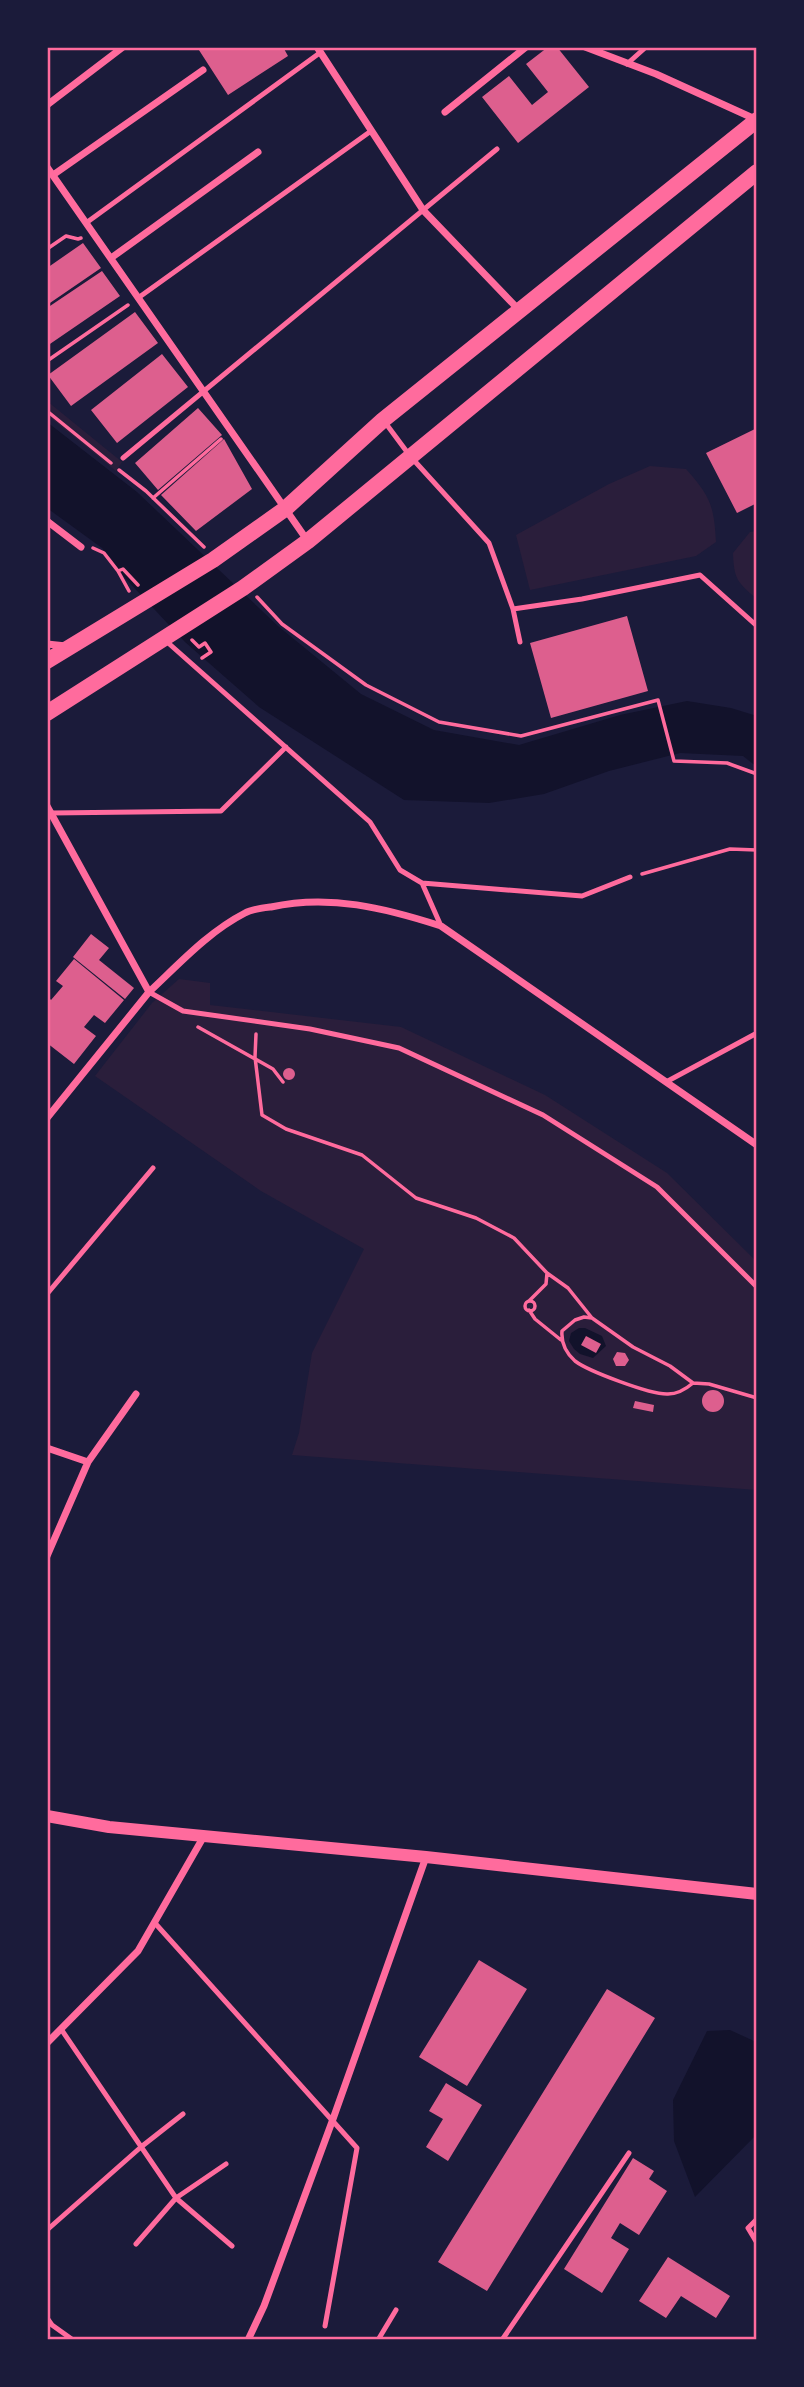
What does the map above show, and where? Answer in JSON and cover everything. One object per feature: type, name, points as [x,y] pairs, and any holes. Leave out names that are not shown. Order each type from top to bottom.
[{"type":"main road","points":[[47,661],[215,559],[285,509],[383,420],[757,120]]},
{"type":"main road","points":[[47,713],[244,587],[308,541],[757,172]]},
{"type":"street","points":[[47,105],[122,47]]},
{"type":"street","points":[[445,112],[526,47]]},
{"type":"street","points":[[585,47],[656,74],[757,120]]},
{"type":"street","points":[[319,50],[423,210],[519,310]]},
{"type":"street","points":[[53,175],[203,70]]},
{"type":"street","points":[[111,258],[258,152]]},
{"type":"street","points":[[47,167],[308,541]]},
{"type":"street","points":[[47,521],[81,547]]},
{"type":"street","points":[[47,644],[70,646]]},
{"type":"street","points":[[49,810],[149,992]]},
{"type":"street","points":[[47,1118],[149,992],[206,939],[247,912],[299,901],[329,902],[396,912],[441,926],[757,1145]]},
{"type":"street","points":[[47,1556],[88,1462],[136,1394]]},
{"type":"street","points":[[47,1447],[88,1462]]},
{"type":"street","points":[[47,1815],[109,1827],[426,1857],[757,1894]]},
{"type":"street","points":[[47,2043],[138,1951],[204,1836]]},
{"type":"street","points":[[248,2340],[264,2306],[333,2119],[426,1857]]},
{"type":"lane","points":[[627,64],[646,47]]},
{"type":"lane","points":[[86,223],[319,50]]},
{"type":"lane","points":[[138,298],[371,131]]},
{"type":"lane","points":[[123,458],[497,149]]},
{"type":"lane","points":[[383,420],[410,456],[489,543],[513,609],[520,642]]},
{"type":"lane","points":[[513,609],[582,599],[700,575],[757,626]]},
{"type":"lane","points":[[165,638],[370,822],[400,870],[422,883],[582,896],[630,877]]},
{"type":"lane","points":[[49,810],[221,811],[286,747]]},
{"type":"lane","points":[[422,883],[441,926]]},
{"type":"lane","points":[[149,992],[183,1011],[310,1029],[399,1048],[543,1115],[657,1187],[757,1287]]},
{"type":"lane","points":[[666,1082],[757,1033]]},
{"type":"lane","points":[[47,1294],[153,1168]]},
{"type":"lane","points":[[155,1922],[357,2148],[325,2326]]},
{"type":"lane","points":[[61,2029],[176,2198],[232,2246]]},
{"type":"lane","points":[[47,2230],[141,2147],[183,2114]]},
{"type":"lane","points":[[502,2340],[629,2153]]},
{"type":"lane","points":[[136,2244],[176,2198],[226,2164]]},
{"type":"lane","points":[[757,2219],[748,2228],[757,2243]]},
{"type":"lane","points":[[378,2340],[396,2310]]},
{"type":"lane","points":[[47,2318],[52,2325],[73,2340]]},
{"type":"path","points":[[47,249],[66,236],[78,239]]},
{"type":"path","points":[[47,361],[130,304]]},
{"type":"path","points":[[153,499],[231,430]]},
{"type":"path","points":[[181,527],[215,559]]},
{"type":"path","points":[[244,587],[282,624],[356,677],[439,722],[521,736],[658,700],[674,761],[727,763],[757,774]]},
{"type":"path","points":[[205,643],[211,652]]},
{"type":"path","points":[[630,877],[730,849],[757,849]]},
{"type":"path","points":[[174,1006],[180,1017],[255,1057],[273,1069],[283,1082]]},
{"type":"path","points":[[256,1021],[255,1057],[262,1115],[286,1129],[362,1154],[416,1198],[476,1217],[514,1238],[547,1273],[568,1288],[592,1318],[633,1347],[670,1366],[693,1383],[709,1384],[756,1397],[757,1438]]},
{"type":"path","points":[[547,1273],[546,1283],[529,1301],[534,1303],[535,1307],[529,1310],[535,1320],[561,1339]]},
{"type":"path","points":[[592,1318],[575,1320],[562,1331],[561,1339],[565,1350],[575,1361],[629,1385],[660,1394],[684,1390],[693,1383]]},
{"type":"shaded area","points":[[47,401],[122,462],[116,471],[47,415]]},
{"type":"shaded area","points":[[47,422],[137,492],[278,626],[361,694],[434,730],[519,745],[620,715],[687,701],[731,708],[757,716],[757,767],[743,756],[680,753],[609,771],[544,794],[489,803],[404,800],[259,707],[185,642],[125,578],[102,548],[47,508]]},
{"type":"shaded area","points":[[650,466],[686,469],[709,502],[716,542],[696,556],[530,590],[516,535],[609,484]]},
{"type":"shaded area","points":[[757,531],[757,599],[738,579],[733,553],[750,532]]},
{"type":"shaded area","points":[[179,979],[210,983],[210,1005],[401,1027],[545,1095],[667,1173],[757,1262],[757,1490],[292,1455],[299,1433],[312,1353],[364,1249],[261,1191],[95,1076],[152,1003]]},
{"type":"shaded area","points":[[579,1328],[602,1336],[606,1346],[593,1358],[580,1354],[569,1341],[571,1333]]},
{"type":"shaded area","points":[[730,2030],[754,2041],[757,2046],[757,2134],[695,2197],[674,2141],[673,2100],[707,2031]]},
{"type":"building","points":[[197,47],[283,47],[288,56],[228,95]]},
{"type":"building","points":[[548,47],[557,47],[589,87],[518,143],[482,97],[509,76],[532,105],[548,92],[526,64]]},
{"type":"building","points":[[83,243],[101,268],[47,305],[47,268]]},
{"type":"building","points":[[102,271],[120,296],[47,346],[47,308]]},
{"type":"building","points":[[135,312],[158,343],[71,406],[48,375]]},
{"type":"building","points":[[162,354],[188,387],[117,443],[91,410]]},
{"type":"building","points":[[198,408],[222,435],[158,490],[135,463]]},
{"type":"building","points":[[757,428],[757,503],[737,513],[706,453]]},
{"type":"building","points":[[224,439],[252,489],[196,531],[161,495]]},
{"type":"building","points":[[627,616],[648,691],[551,718],[530,643]]},
{"type":"building","points":[[91,934],[109,948],[99,960],[134,988],[125,999],[73,957]]},
{"type":"building","points":[[74,959],[124,1000],[105,1023],[94,1015],[84,1027],[96,1036],[74,1064],[47,1043],[47,996],[51,1000],[63,986],[56,981]]},
{"type":"building","points":[[289,1068],[295,1074],[289,1080],[283,1074]]},
{"type":"building","points":[[586,1336],[601,1344],[596,1353],[581,1345]]},
{"type":"building","points":[[617,1352],[625,1353],[629,1360],[625,1366],[616,1366],[613,1359]]},
{"type":"building","points":[[713,1390],[721,1393],[724,1401],[721,1409],[713,1412],[705,1409],[702,1401],[705,1393]]},
{"type":"building","points":[[635,1401],[654,1405],[653,1412],[633,1408]]},
{"type":"building","points":[[479,1960],[527,1989],[467,2086],[419,2057]]},
{"type":"building","points":[[607,1989],[655,2018],[487,2291],[438,2262]]},
{"type":"building","points":[[446,2083],[482,2105],[448,2161],[426,2147],[443,2119],[429,2111]]},
{"type":"building","points":[[633,2158],[654,2171],[649,2179],[667,2191],[639,2235],[620,2223],[611,2238],[629,2249],[602,2293],[564,2269]]},
{"type":"building","points":[[668,2257],[730,2296],[716,2318],[681,2296],[666,2318],[639,2301]]}]
